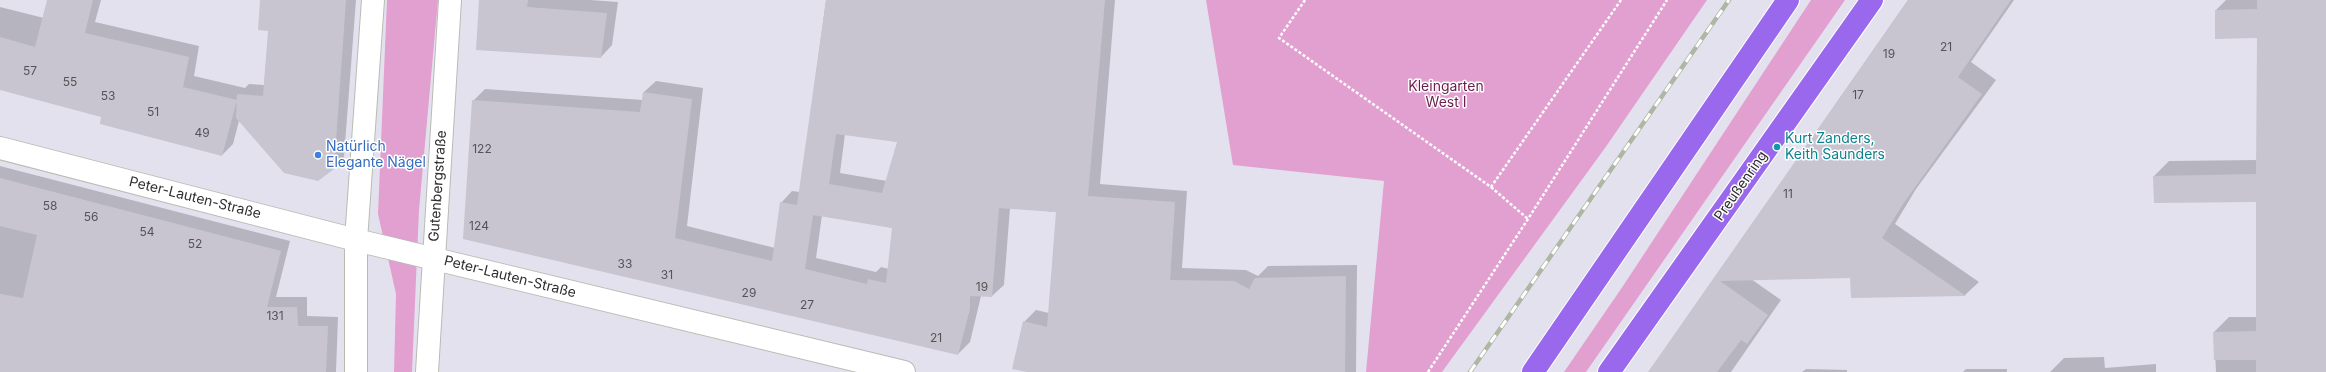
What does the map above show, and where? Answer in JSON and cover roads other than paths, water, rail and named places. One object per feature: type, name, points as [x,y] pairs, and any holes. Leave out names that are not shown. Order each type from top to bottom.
[{"type":"main road","points":[[1533,372],[1788,0]]},
{"type":"main road","name":"Preußenring","points":[[1609,372],[1872,0]]},
{"type":"street","points":[[356,372],[356,240],[373,0]]},
{"type":"street","name":"Gutenbergstraße","points":[[427,372],[450,0]]},
{"type":"street","name":"Peter-Lauten-Straße","points":[[0,148],[356,240],[904,372]]},
{"type":"railway","points":[[1470,372],[1729,0]]},
{"type":"place","name":"Kurt Zanders, Keith Saunders","points":[[1777,147]]},
{"type":"place","name":"Natürlich Elegante Nägel","points":[[318,155]]},
{"type":"park label","name":"Kleingarten West I","points":[[1446,96]]}]
